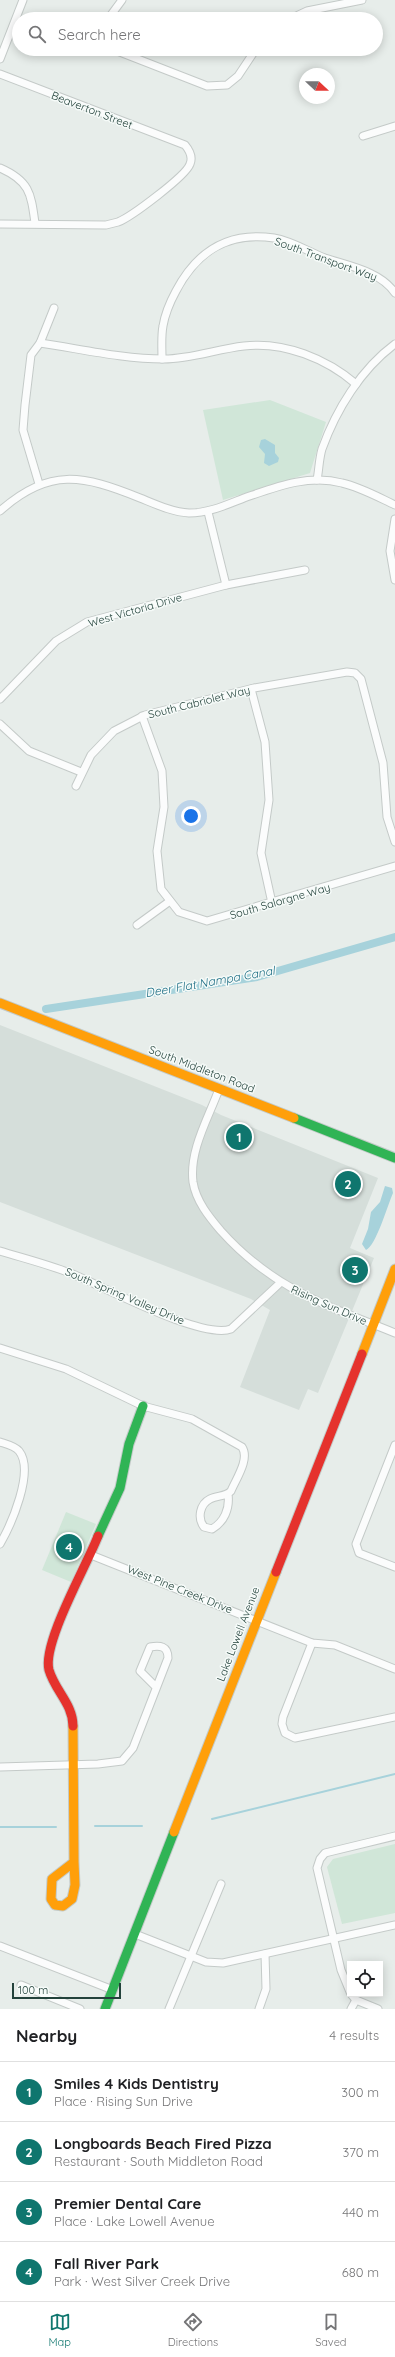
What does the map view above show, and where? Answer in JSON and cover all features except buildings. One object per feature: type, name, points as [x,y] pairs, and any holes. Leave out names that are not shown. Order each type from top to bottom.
[{"type":"main road","name":"South Middleton Road","points":[[0,1003],[395,1158]]},
{"type":"main road","name":"Lake Lowell Avenue","points":[[105,2009],[256,1620],[395,1269]]},
{"type":"main road","points":[[74,1862],[67,1870],[57,1873],[52,1879],[51,1899],[55,1905],[63,1907],[71,1903],[75,1896],[73,1714],[67,1700],[51,1674],[49,1656],[59,1622],[92,1555],[103,1523],[120,1488],[129,1444],[143,1406]]},
{"type":"street","points":[[18,12],[23,0]]},
{"type":"street","points":[[113,12],[122,0]]},
{"type":"street","points":[[305,12],[362,0]]},
{"type":"street","points":[[0,59],[12,28]]},
{"type":"street","points":[[130,56],[207,86],[226,85],[238,76],[251,56]]},
{"type":"street","name":"Beaverton Street","points":[[0,74],[185,145],[190,151],[191,157],[188,170],[131,214],[118,222],[106,225],[35,223]]},
{"type":"street","points":[[363,136],[395,126]]},
{"type":"street","points":[[0,168],[18,177],[26,185],[31,199],[35,223],[0,224]]},
{"type":"street","name":"South Transport Way","points":[[162,359],[163,325],[169,306],[183,278],[204,254],[230,240],[255,236],[287,242],[313,254],[373,274],[384,281],[395,293]]},
{"type":"street","points":[[39,484],[23,430],[31,354],[40,343],[54,308]]},
{"type":"street","points":[[40,343],[162,359],[204,355],[244,346],[268,345],[292,350],[329,365],[356,384]]},
{"type":"street","points":[[318,480],[322,451],[333,422],[356,384],[382,354],[395,344]]},
{"type":"street","points":[[0,511],[15,498],[39,484],[63,480],[95,482],[165,508],[188,513],[208,512],[286,484],[318,480],[341,483],[395,505]]},
{"type":"street","points":[[208,512],[226,585]]},
{"type":"street","points":[[395,519],[390,551],[395,580]]},
{"type":"street","name":"West Victoria Drive","points":[[0,699],[56,641],[87,622],[226,585],[305,570]]},
{"type":"street","name":"South Cabriolet Way","points":[[76,786],[81,772],[91,755],[114,731],[142,716],[251,689],[347,672],[355,673],[361,679],[384,763],[388,816],[395,842]]},
{"type":"street","points":[[251,689],[265,742],[269,800],[261,853],[272,903]]},
{"type":"street","name":"South Salorgne Way","points":[[142,716],[162,771],[164,807],[157,851],[161,889],[179,912],[207,921],[395,866]]},
{"type":"street","points":[[0,724],[29,751],[81,772]]},
{"type":"street","points":[[137,924],[170,901]]},
{"type":"street","name":"Rising Sun Drive","points":[[219,1089],[200,1138],[193,1161],[193,1182],[200,1203],[233,1245],[257,1267],[280,1283],[310,1299],[395,1333]]},
{"type":"street","name":"South Spring Valley Drive","points":[[0,1250],[70,1273],[110,1293],[206,1330],[224,1331],[231,1329],[280,1283]]},
{"type":"street","points":[[0,1348],[66,1369],[143,1406],[192,1419],[242,1447],[245,1454],[244,1462],[228,1494],[229,1501],[224,1519],[212,1530],[204,1527],[199,1519],[200,1511],[206,1502],[211,1498],[228,1494]]},
{"type":"street","points":[[0,1442],[16,1448],[21,1454],[24,1486],[0,1544]]},
{"type":"street","points":[[395,1446],[356,1544],[356,1549],[359,1553],[395,1567]]},
{"type":"street","name":"West Pine Creek Drive","points":[[92,1555],[312,1643],[335,1645],[395,1669]]},
{"type":"street","points":[[312,1643],[283,1717],[282,1724],[285,1733],[295,1738],[395,1717]]},
{"type":"street","points":[[0,1767],[74,1765],[122,1761],[133,1748],[168,1658],[168,1653],[165,1648],[157,1646],[150,1648],[140,1671],[156,1687]]},
{"type":"street","points":[[347,1984],[341,1970],[317,1868],[320,1859],[325,1853],[395,1836]]},
{"type":"street","points":[[169,2009],[221,1884]]},
{"type":"street","points":[[135,1934],[206,1962],[223,1963],[395,1925]]},
{"type":"street","points":[[0,1946],[113,1990]]},
{"type":"street","points":[[258,2009],[266,1989],[265,1954]]},
{"type":"street","points":[[21,1985],[80,2009]]},
{"type":"street","points":[[351,2009],[352,1997]]},
{"type":"street","points":[[354,1997],[378,2009]]},
{"type":"shaded area","points":[[0,1025],[202,1105],[221,1115],[378,1178],[350,1248],[374,1258],[318,1393],[308,1389],[299,1410],[240,1387],[270,1310],[251,1299],[0,1202]]},
{"type":"green space","points":[[270,400],[326,422],[310,473],[223,500],[203,410]]},
{"type":"green space","points":[[66,1512],[96,1524],[71,1582],[42,1570]]},
{"type":"green space","points":[[395,1844],[395,1913],[342,1924],[327,1867],[333,1859]]},
{"type":"water","points":[[265,439],[275,445],[275,453],[279,458],[278,462],[269,466],[264,463],[265,454],[259,447],[261,440]]},
{"type":"water","points":[[385,1186],[392,1188],[393,1193],[378,1233],[370,1247],[366,1250],[362,1244],[368,1229],[371,1212],[380,1202]]},
{"type":"waterway","name":"Deer Flat Nampa Canal","points":[[46,1009],[257,977],[395,937]]},
{"type":"waterway","points":[[212,1819],[395,1774]]},
{"type":"waterway","points":[[95,1826],[142,1826]]},
{"type":"waterway","points":[[0,1827],[56,1827]]},
{"type":"traffic: fast","points":[[294,1118],[395,1158]]},
{"type":"traffic: fast","points":[[98,1536],[120,1488],[129,1444],[143,1406]]},
{"type":"traffic: fast","points":[[105,2009],[174,1832]]},
{"type":"traffic: slow","points":[[0,1003],[294,1118]]},
{"type":"traffic: slow","points":[[362,1354],[395,1269]]},
{"type":"traffic: slow","points":[[174,1832],[276,1572]]},
{"type":"traffic: slow","points":[[73,1726],[74,1862],[52,1879],[51,1899],[55,1905],[63,1906],[72,1899],[75,1885],[74,1862]]},
{"type":"traffic: jam","points":[[276,1572],[362,1354]]},
{"type":"traffic: jam","points":[[73,1726],[70,1711],[55,1685],[49,1670],[49,1658],[52,1642],[59,1623],[98,1536]]},
{"type":"place","name":"Smiles 4 Kids Dentistry","points":[[239,1137]]},
{"type":"place","name":"Longboards Beach Fired Pizza","points":[[348,1184]]},
{"type":"place","name":"Premier Dental Care","points":[[355,1270]]},
{"type":"place","name":"Fall River Park","points":[[69,1547]]}]
